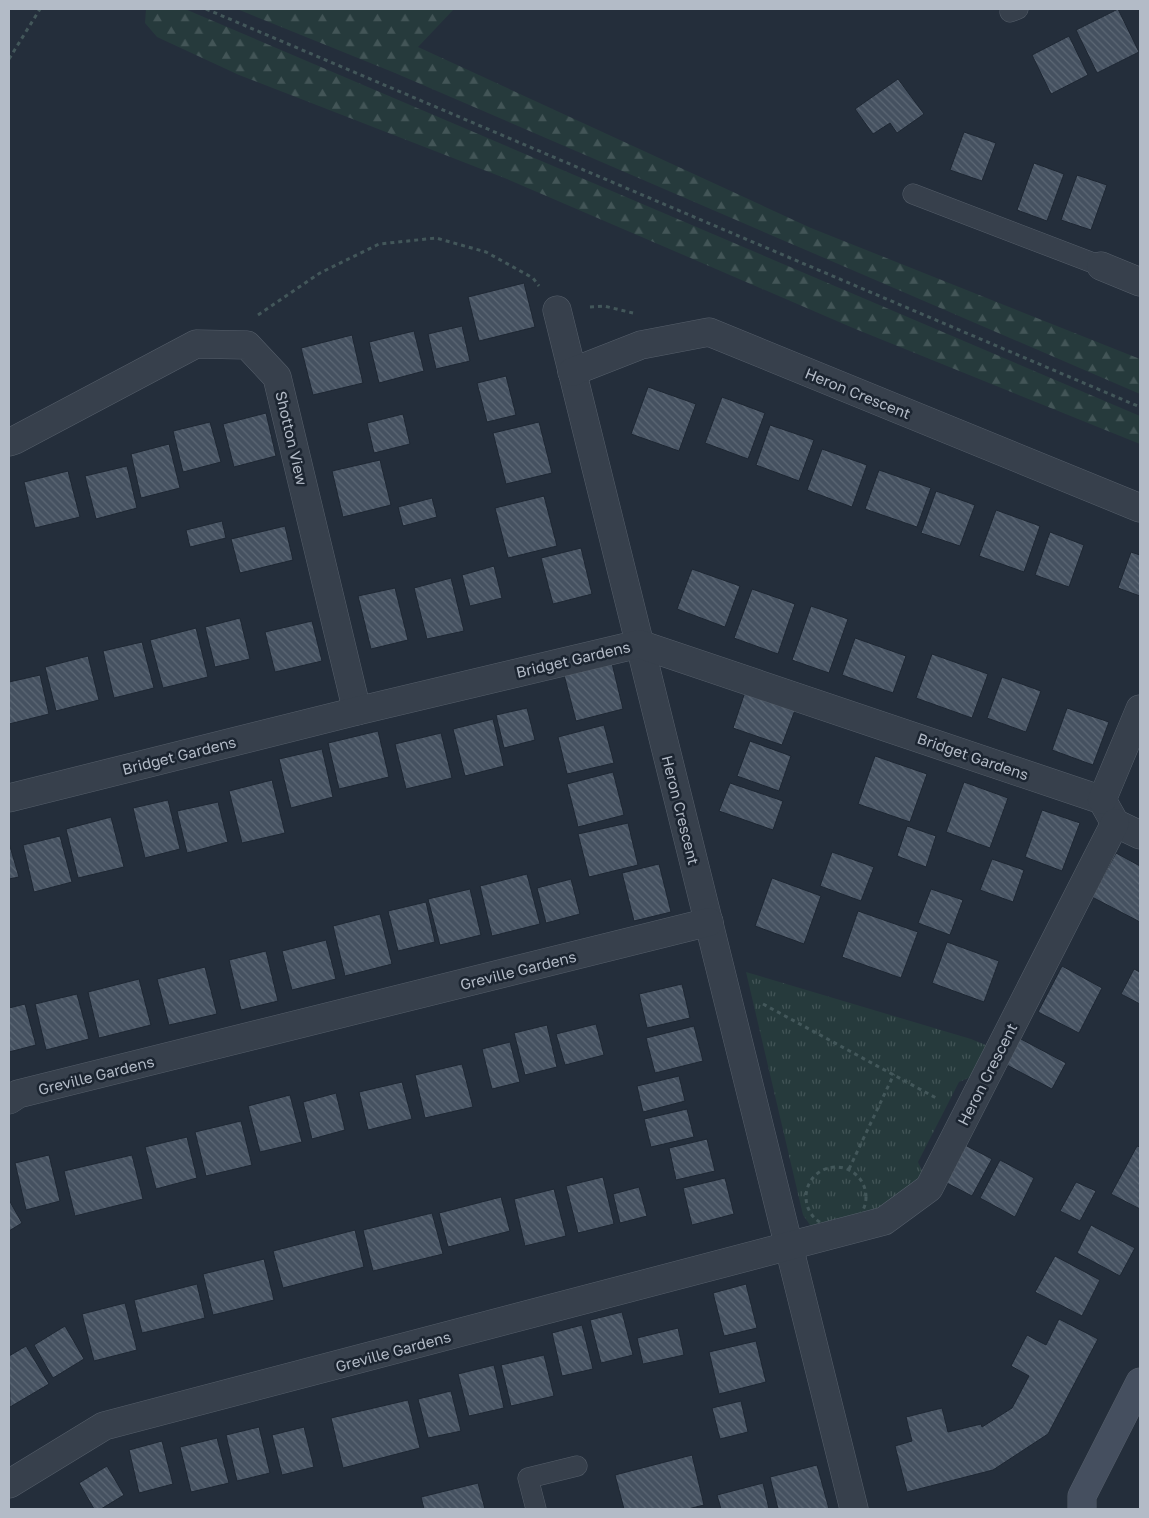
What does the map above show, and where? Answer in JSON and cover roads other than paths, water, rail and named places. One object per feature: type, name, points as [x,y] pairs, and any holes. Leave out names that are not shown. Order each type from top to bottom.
[{"type":"street","points":[[1101,266],[1140,282]]},
{"type":"street","name":"Heron Crescent","points":[[557,310],[854,1509]]},
{"type":"street","name":"Heron Crescent","points":[[572,372],[641,345],[710,332],[1140,508]]},
{"type":"street","name":"Shotton View","points":[[9,442],[196,344],[247,345],[277,376],[357,710]]},
{"type":"street","name":"Bridget Gardens","points":[[9,798],[357,710],[639,644],[1102,800]]},
{"type":"street","points":[[1140,709],[1102,800],[1115,822],[1140,835]]},
{"type":"street","name":"Heron Crescent","points":[[789,1247],[884,1221],[929,1188],[1115,822]]},
{"type":"street","name":"Greville Gardens","points":[[9,1100],[18,1094],[709,922]]},
{"type":"street","name":"Greville Gardens","points":[[9,1484],[104,1426],[789,1247]]},
{"type":"street","points":[[1082,1509],[1082,1496],[1140,1382]]},
{"type":"lane","points":[[913,194],[1101,266]]},
{"type":"lane","points":[[536,1509],[528,1478],[577,1466]]}]
